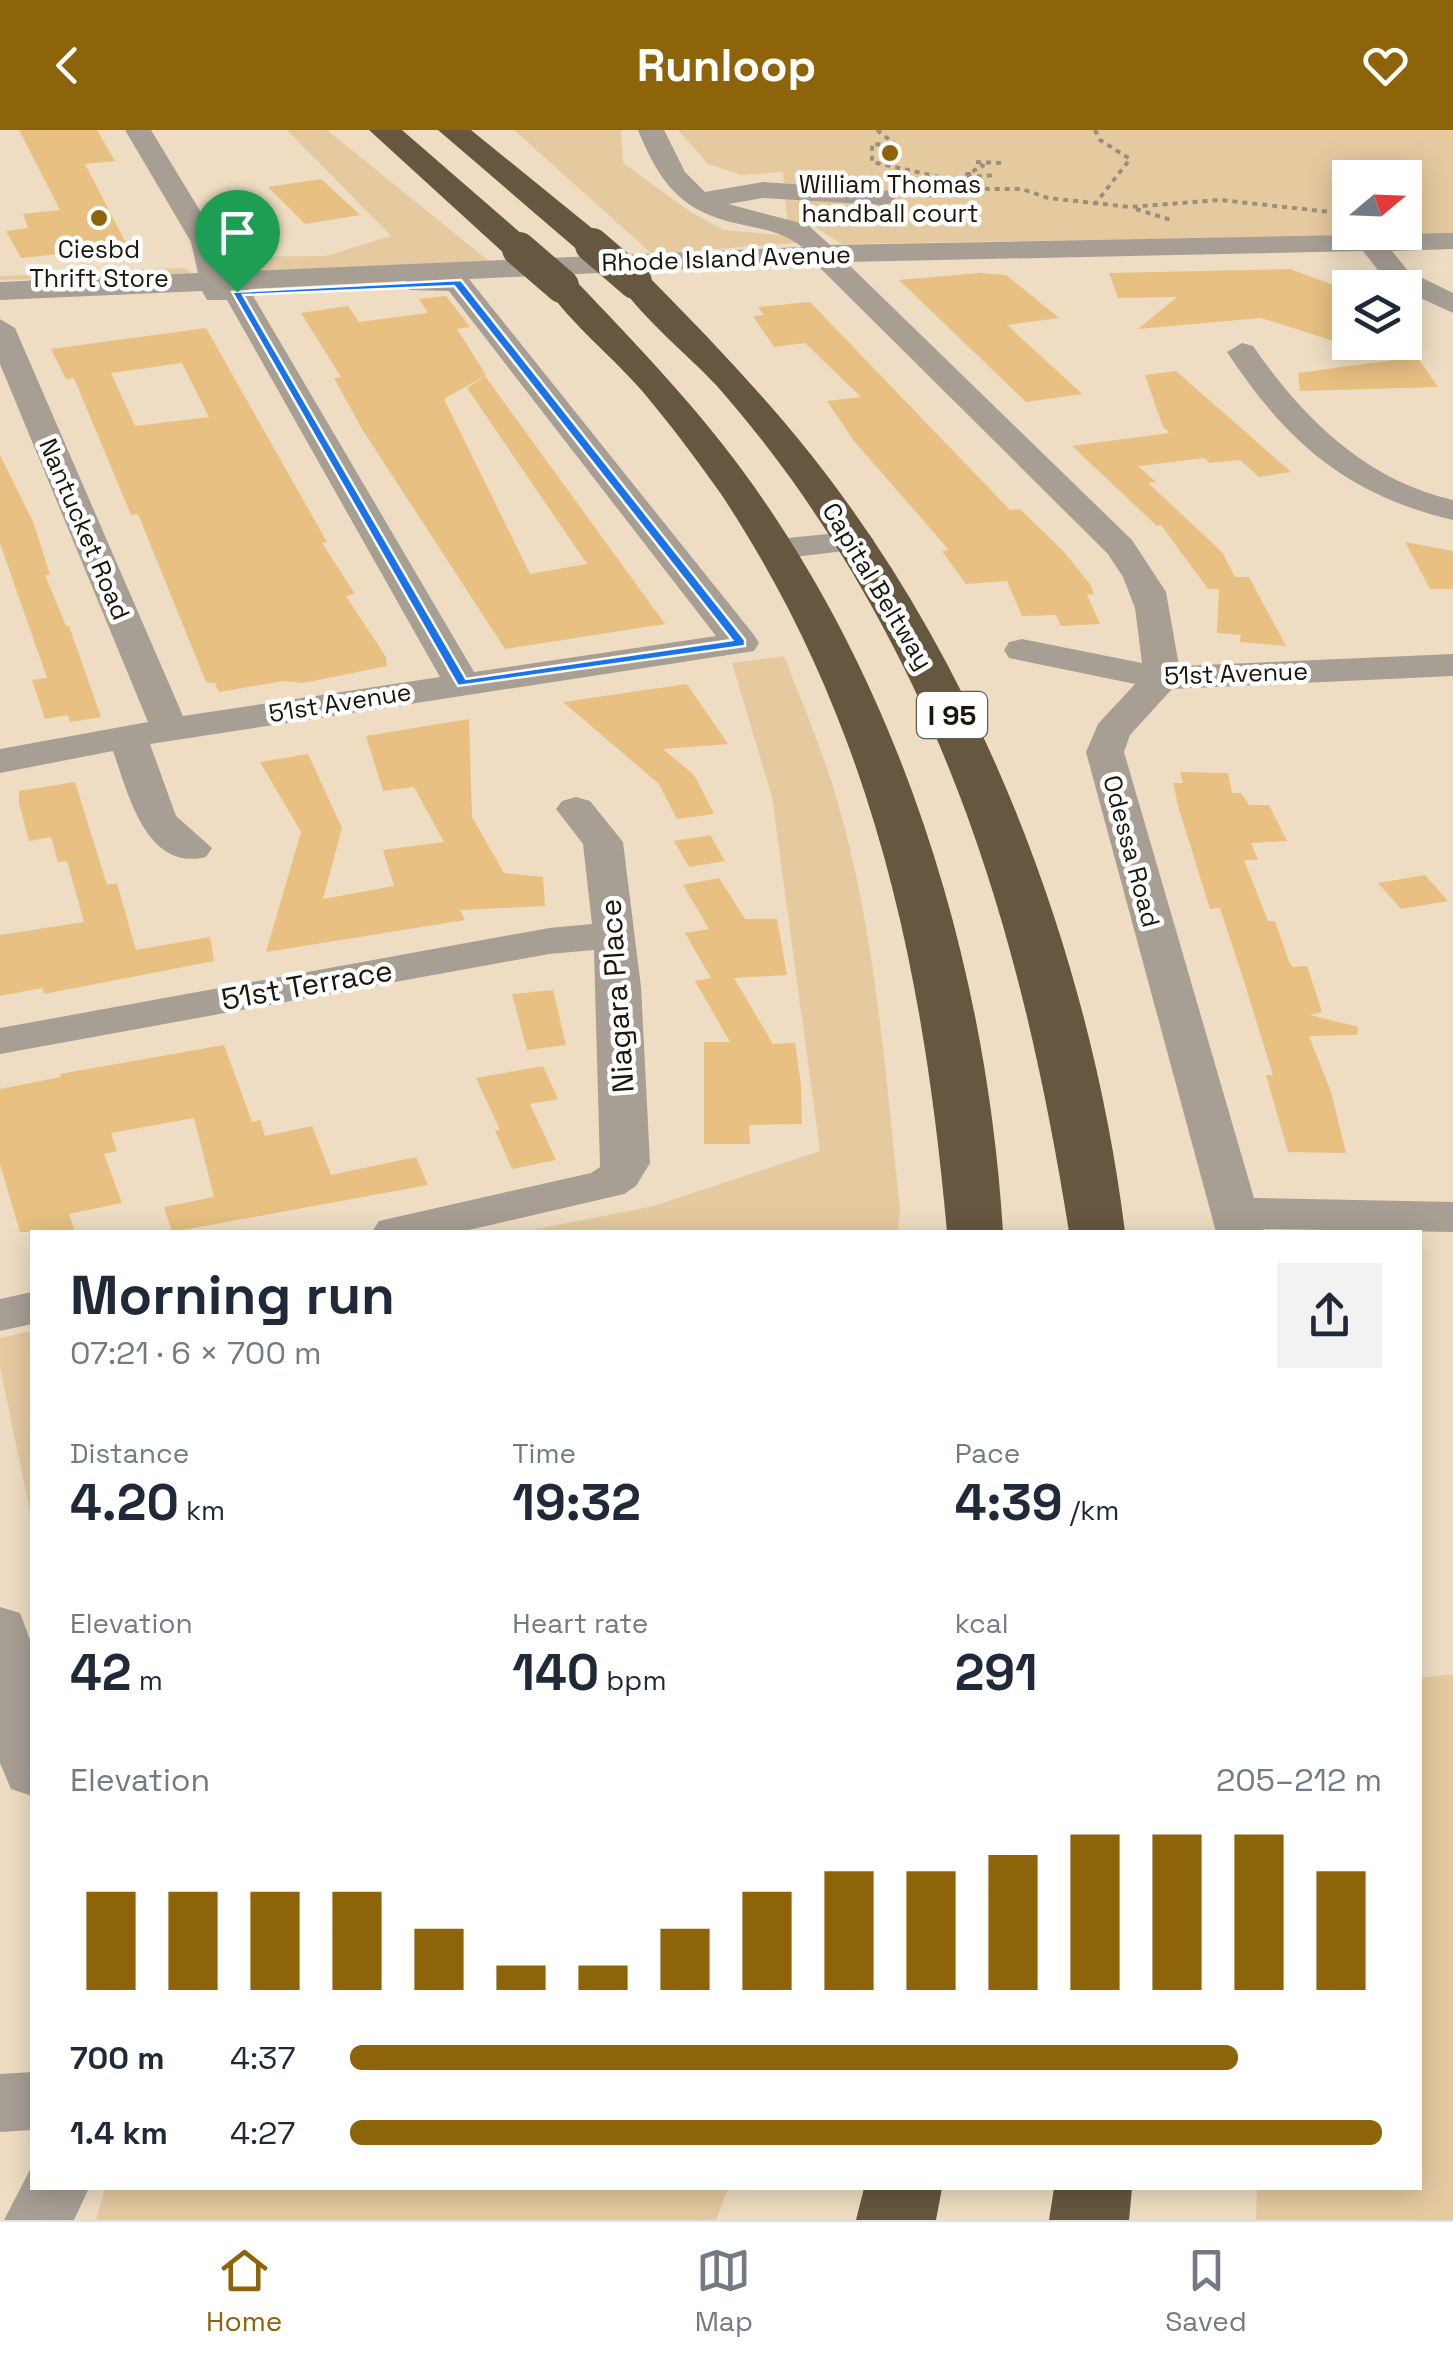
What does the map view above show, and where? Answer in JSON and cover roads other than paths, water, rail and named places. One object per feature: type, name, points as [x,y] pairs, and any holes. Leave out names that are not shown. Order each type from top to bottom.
[{"type":"highway","points":[[358,130],[456,192]]},
{"type":"highway","name":"I 95","points":[[384,130],[562,286],[688,419],[735,480],[821,627],[868,733],[906,844],[943,983],[970,1155],[975,1230]]},
{"type":"highway","name":"Capital Beltway","points":[[452,130],[635,282],[759,410],[857,541],[958,727],[1004,839],[1048,981],[1086,1153],[1096,1230]]},
{"type":"highway","points":[[467,130],[506,174]]},
{"type":"highway","points":[[896,2220],[903,2190]]},
{"type":"highway","points":[[1089,2220],[1093,2190]]},
{"type":"street","points":[[138,130],[205,242],[219,282],[462,683]]},
{"type":"street","points":[[651,130],[680,182],[701,203],[732,217],[807,234],[822,254],[1133,562],[1152,595],[1160,634],[1161,678]]},
{"type":"street","points":[[701,203],[723,194],[763,190],[882,197]]},
{"type":"street","name":"Rhode Island Avenue","points":[[1422,241],[1453,241]]},
{"type":"street","name":"Rhode Island Avenue","points":[[1,315],[219,282],[822,254],[1332,243]]},
{"type":"street","points":[[1377,250],[1398,276],[1453,304]]},
{"type":"street","name":"Rhode Island Avenue","points":[[0,270],[219,282],[457,282],[741,643]]},
{"type":"street","name":"Nantucket Road","points":[[1,315],[170,729]]},
{"type":"street","points":[[1242,352],[1274,398],[1364,477],[1405,498],[1453,510]]},
{"type":"street","points":[[778,549],[857,541]]},
{"type":"street","name":"51st Avenue","points":[[0,760],[170,729],[741,643]]},
{"type":"street","name":"51st Avenue","points":[[1022,650],[1161,678],[1453,665]]},
{"type":"street","name":"Odessa Road","points":[[1161,678],[1112,732],[1105,752],[1239,1223]]},
{"type":"street","points":[[128,738],[158,822],[192,848]]},
{"type":"street","name":"Niagara Place","points":[[405,1230],[607,1184],[626,1164],[614,935],[602,842],[576,809]]},
{"type":"street","name":"51st Terrace","points":[[0,1041],[531,944],[614,935]]},
{"type":"street","points":[[1239,1223],[1453,1217]]},
{"type":"street","points":[[0,1315],[30,1308]]},
{"type":"street","points":[[0,1628],[30,1764]]},
{"type":"street","points":[[0,2103],[30,2101]]},
{"type":"street","points":[[39,2220],[54,2190]]},
{"type":"place","name":"William Thomas handball court","points":[[890,153]]},
{"type":"place","name":"Ciesbd Thrift Store","points":[[99,218]]}]
